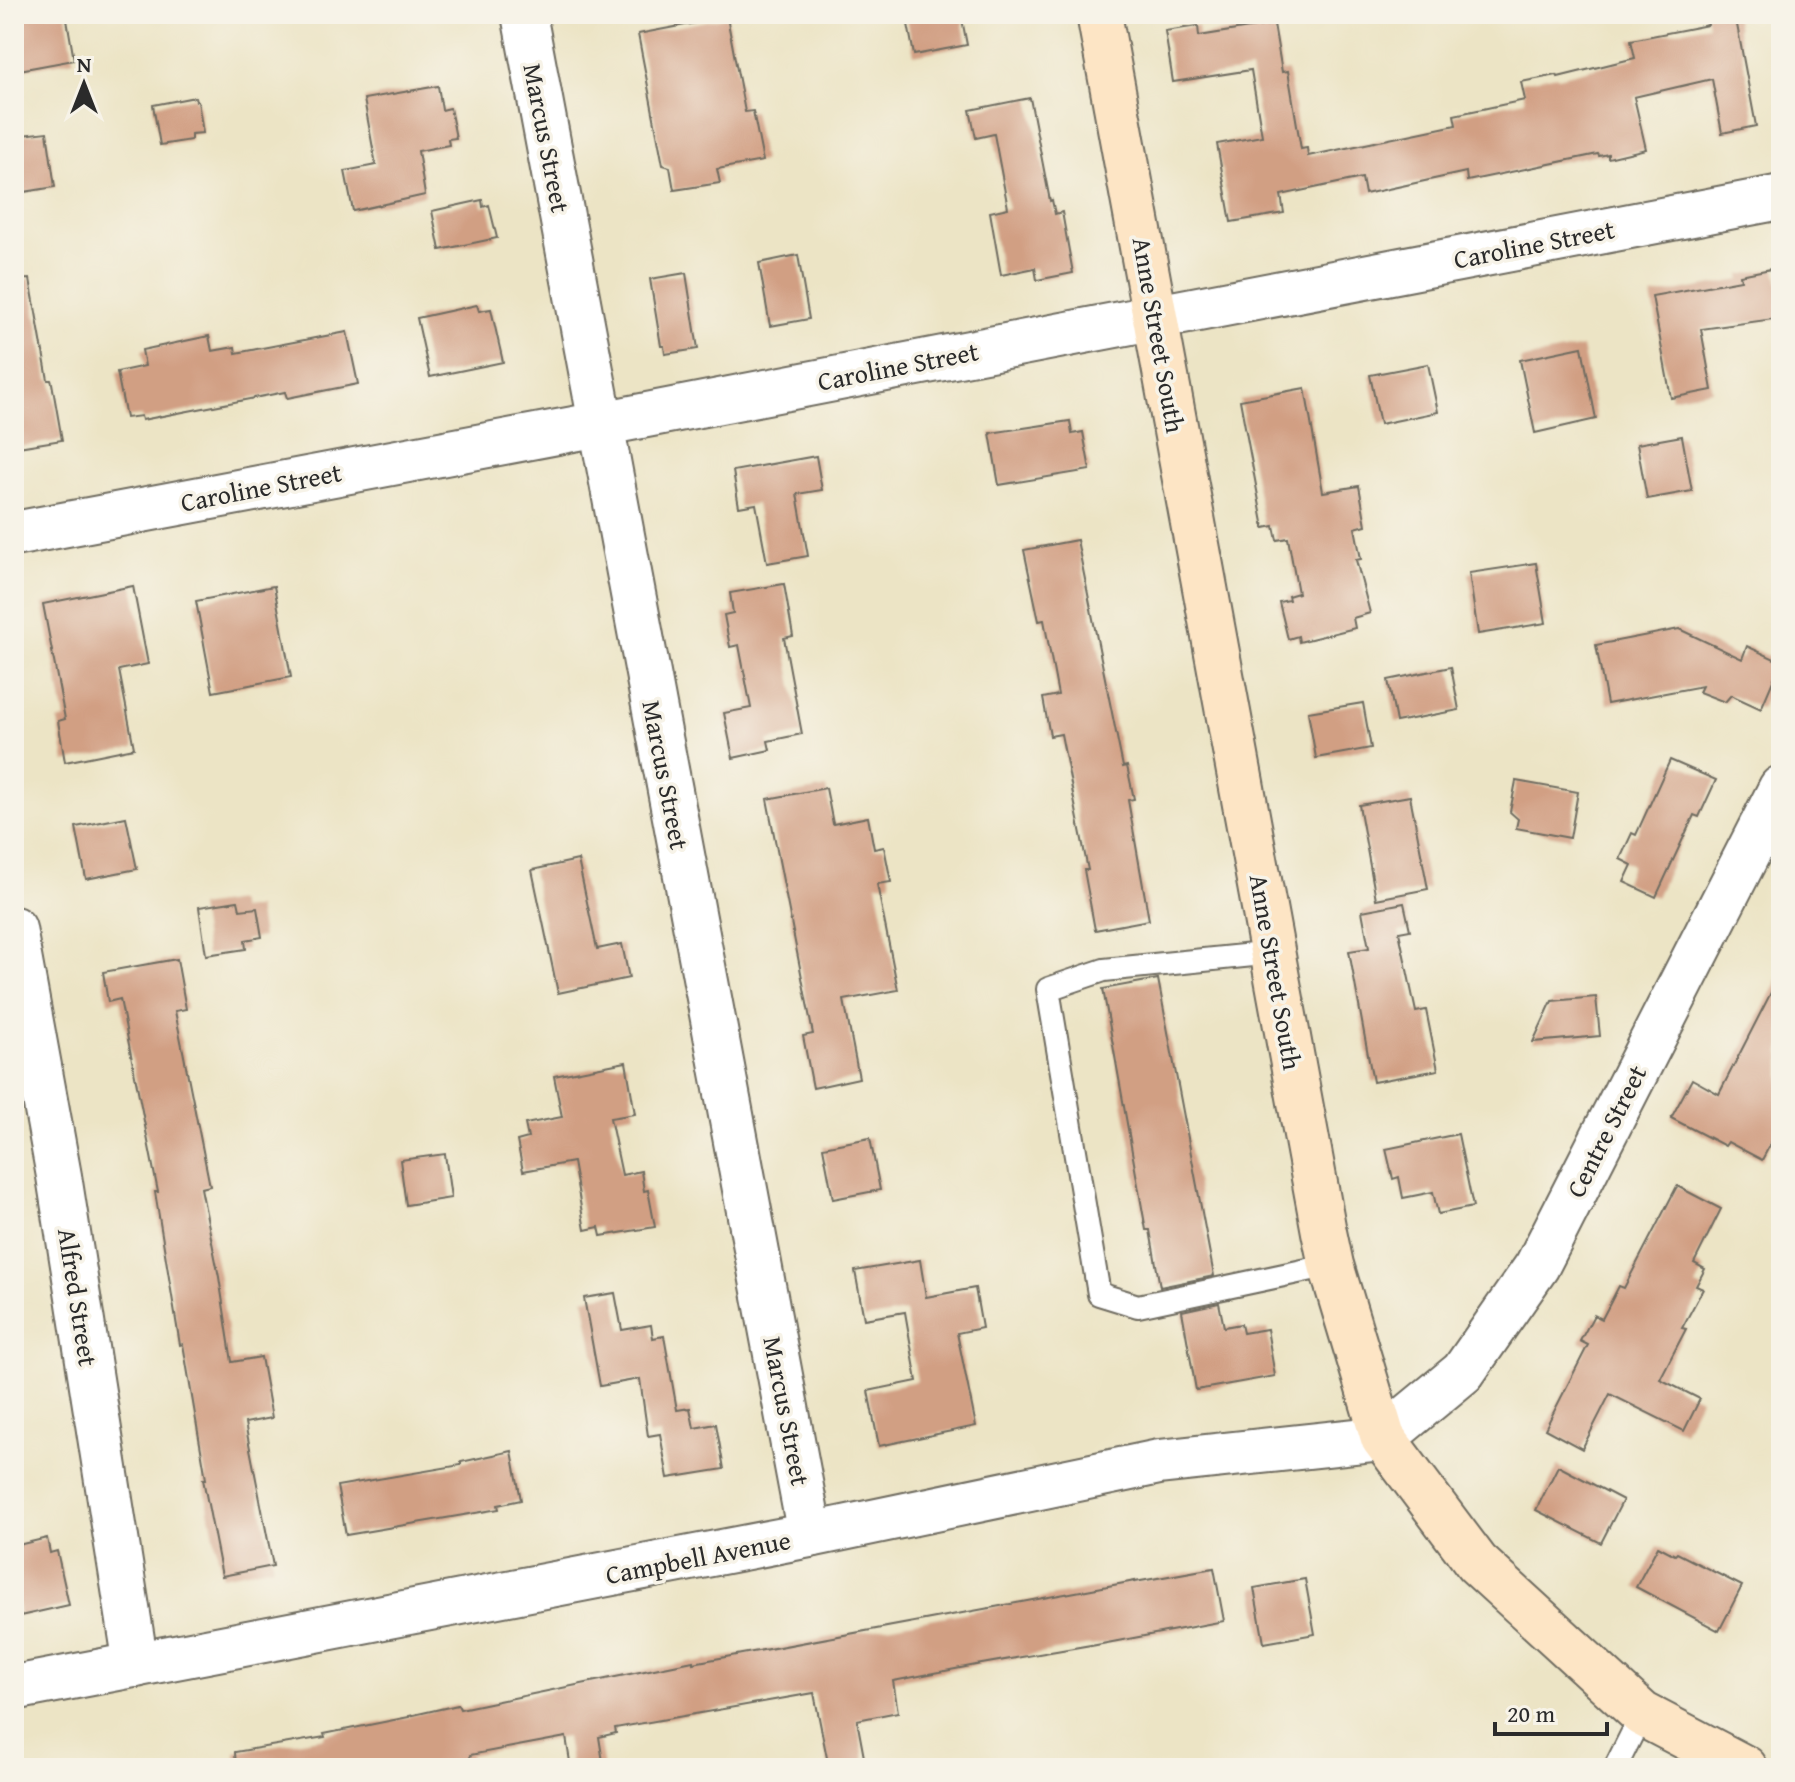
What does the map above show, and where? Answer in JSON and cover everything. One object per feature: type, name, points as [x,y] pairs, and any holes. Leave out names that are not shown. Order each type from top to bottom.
[{"type":"street","name":"Marcus Street","points":[[524,14],[810,1535]]},
{"type":"street","name":"Anne Street South","points":[[1099,14],[1331,1265],[1383,1438],[1477,1563],[1642,1714],[1720,1762]]},
{"type":"street","name":"Caroline Street","points":[[14,534],[1781,197]]},
{"type":"street","name":"Centre Street","points":[[1383,1438],[1463,1372],[1537,1266],[1781,788]]},
{"type":"street","name":"Alfred Street","points":[[14,929],[19,993],[59,1176],[136,1665]]},
{"type":"street","name":"Campbell Avenue","points":[[14,1688],[810,1535],[1159,1462],[1383,1438]]},
{"type":"lane","points":[[1273,953],[1104,970],[1048,989],[1099,1294],[1138,1306],[1331,1265]]},
{"type":"lane","points":[[1615,1768],[1642,1714]]},
{"type":"building","points":[[14,14],[66,14],[74,60],[14,71]]},
{"type":"building","points":[[906,14],[961,14],[967,45],[914,55]]},
{"type":"building","points":[[1706,14],[1735,14],[1756,126],[1722,133],[1712,79],[1634,97],[1646,149],[1608,158],[1608,154],[1598,154],[1467,181],[1466,172],[1365,194],[1362,178],[1281,195],[1284,213],[1231,222],[1217,144],[1262,136],[1251,70],[1173,82],[1165,31],[1198,26],[1199,36],[1274,24],[1282,72],[1288,71],[1301,149],[1307,148],[1308,156],[1456,125],[1454,115],[1525,100],[1521,82],[1558,77],[1635,58],[1631,40],[1708,25]]},
{"type":"building","points":[[727,17],[745,112],[753,111],[763,161],[717,169],[720,183],[674,190],[670,167],[663,165],[638,34]]},
{"type":"building","points":[[438,86],[442,110],[450,108],[456,138],[448,139],[449,145],[418,151],[425,195],[353,211],[345,171],[376,165],[364,99]]},
{"type":"building","points":[[195,97],[203,133],[191,134],[191,140],[160,145],[153,105]]},
{"type":"building","points":[[1030,98],[1050,201],[1055,214],[1062,212],[1073,273],[1037,280],[1035,268],[1001,275],[990,212],[1008,208],[994,134],[976,138],[970,110]]},
{"type":"building","points":[[47,132],[55,187],[24,192],[23,182],[14,183],[14,136]]},
{"type":"building","points":[[482,200],[483,207],[489,205],[497,238],[440,250],[432,211]]},
{"type":"building","points":[[798,255],[809,319],[770,326],[759,263]]},
{"type":"building","points":[[1776,268],[1781,318],[1701,329],[1712,390],[1671,398],[1652,296],[1741,280],[1740,275]]},
{"type":"building","points":[[686,273],[698,349],[665,354],[650,279]]},
{"type":"building","points":[[30,279],[62,440],[18,447],[14,421],[14,280]]},
{"type":"building","points":[[477,305],[479,311],[491,309],[503,362],[430,377],[417,318]]},
{"type":"building","points":[[347,332],[358,384],[287,398],[285,392],[142,420],[141,416],[126,418],[117,372],[145,366],[142,350],[209,336],[212,351],[235,347],[236,353]]},
{"type":"building","points":[[1582,347],[1596,419],[1535,433],[1520,360]]},
{"type":"building","points":[[1428,364],[1438,412],[1380,424],[1370,375]]},
{"type":"building","points":[[1305,388],[1323,492],[1359,486],[1366,525],[1355,528],[1361,559],[1356,560],[1370,613],[1353,618],[1355,628],[1299,642],[1298,636],[1288,639],[1279,602],[1289,600],[1288,596],[1298,593],[1288,538],[1277,540],[1274,526],[1264,528],[1240,400]]},
{"type":"building","points":[[1070,421],[1072,434],[1083,432],[1090,470],[999,485],[990,433]]},
{"type":"building","points":[[1682,436],[1692,491],[1647,499],[1637,444]]},
{"type":"building","points":[[816,456],[822,490],[797,494],[808,556],[767,563],[756,504],[739,507],[733,471]]},
{"type":"building","points":[[1077,540],[1123,767],[1127,766],[1134,799],[1128,800],[1149,920],[1095,930],[1084,870],[1088,870],[1061,734],[1050,736],[1043,698],[1058,695],[1044,620],[1039,621],[1024,550]]},
{"type":"building","points":[[1536,563],[1546,623],[1478,634],[1469,573]]},
{"type":"building","points":[[784,584],[793,636],[784,638],[802,734],[768,741],[770,750],[733,758],[724,713],[751,708],[739,645],[730,647],[724,615],[733,613],[730,593]]},
{"type":"building","points":[[133,586],[148,664],[119,670],[134,748],[65,762],[58,721],[65,719],[43,604]]},
{"type":"building","points":[[274,586],[291,677],[213,692],[196,601]]},
{"type":"building","points":[[1679,629],[1742,659],[1747,646],[1781,662],[1761,709],[1731,695],[1725,702],[1699,692],[1702,686],[1607,704],[1596,645]]},
{"type":"building","points":[[1451,667],[1459,710],[1396,722],[1388,680]]},
{"type":"building","points":[[1363,703],[1371,748],[1316,758],[1308,712]]},
{"type":"building","points":[[1670,760],[1716,780],[1699,817],[1694,815],[1656,897],[1624,882],[1632,865],[1620,859],[1632,833],[1636,835]]},
{"type":"building","points":[[1516,781],[1578,792],[1570,838],[1516,828],[1518,819],[1510,812]]},
{"type":"building","points":[[826,788],[833,824],[868,817],[874,849],[884,847],[891,882],[877,884],[898,990],[844,1000],[859,1078],[813,1088],[803,1036],[813,1034],[767,799]]},
{"type":"building","points":[[1410,796],[1428,889],[1376,899],[1359,805]]},
{"type":"building","points":[[126,817],[137,869],[86,879],[76,827]]},
{"type":"building","points":[[578,860],[597,949],[622,944],[629,978],[558,993],[532,870]]},
{"type":"building","points":[[238,901],[240,910],[257,908],[262,937],[245,940],[246,949],[206,955],[199,907]]},
{"type":"building","points":[[1404,903],[1410,930],[1399,932],[1416,1012],[1426,1010],[1438,1070],[1373,1082],[1349,951],[1369,948],[1362,911]]},
{"type":"building","points":[[177,959],[186,1009],[175,1011],[210,1186],[201,1188],[232,1362],[261,1357],[272,1418],[245,1423],[273,1566],[222,1576],[203,1479],[206,1479],[183,1344],[180,1345],[155,1192],[158,1192],[120,999],[108,1002],[103,972]]},
{"type":"building","points":[[1781,973],[1781,1124],[1762,1160],[1728,1142],[1725,1146],[1671,1118],[1692,1079],[1719,1094]]},
{"type":"building","points":[[1158,979],[1214,1276],[1160,1287],[1150,1230],[1146,1230],[1103,989]]},
{"type":"building","points":[[1596,997],[1600,1036],[1533,1042],[1552,1001]]},
{"type":"building","points":[[626,1062],[635,1114],[610,1118],[622,1175],[641,1171],[655,1227],[601,1236],[599,1227],[585,1230],[573,1162],[523,1171],[517,1141],[528,1138],[525,1124],[562,1117],[554,1076]]},
{"type":"building","points":[[1458,1134],[1473,1207],[1438,1214],[1433,1192],[1403,1198],[1399,1177],[1393,1179],[1386,1149]]},
{"type":"building","points":[[870,1138],[880,1190],[833,1199],[823,1147]]},
{"type":"building","points":[[445,1154],[451,1198],[406,1205],[400,1160]]},
{"type":"building","points":[[1677,1186],[1721,1209],[1694,1263],[1705,1269],[1696,1286],[1703,1289],[1660,1379],[1700,1399],[1684,1431],[1610,1394],[1582,1449],[1545,1429],[1588,1345],[1580,1341],[1594,1315],[1602,1319],[1619,1286],[1624,1288]]},
{"type":"building","points":[[920,1260],[926,1297],[975,1288],[982,1328],[957,1333],[976,1426],[879,1446],[868,1391],[917,1381],[905,1312],[864,1319],[855,1271]]},
{"type":"building","points":[[615,1293],[622,1330],[651,1325],[653,1338],[664,1336],[677,1410],[690,1408],[694,1428],[716,1424],[724,1469],[668,1478],[660,1434],[648,1436],[640,1379],[600,1386],[584,1298]]},
{"type":"building","points":[[1219,1303],[1224,1327],[1241,1324],[1243,1333],[1267,1329],[1275,1376],[1196,1390],[1182,1311]]},
{"type":"building","points":[[512,1451],[521,1500],[498,1505],[499,1509],[346,1535],[337,1486],[461,1465],[461,1462]]},
{"type":"building","points":[[1558,1466],[1623,1500],[1601,1543],[1536,1510]]},
{"type":"building","points":[[47,1538],[50,1553],[57,1551],[69,1605],[20,1616],[14,1587],[14,1546]]},
{"type":"building","points":[[1658,1546],[1742,1586],[1719,1631],[1636,1587]]},
{"type":"building","points":[[1214,1568],[1224,1621],[893,1681],[898,1712],[857,1720],[866,1768],[829,1768],[814,1693],[615,1728],[616,1733],[599,1737],[604,1768],[571,1768],[566,1737],[470,1755],[472,1768],[236,1768],[235,1752],[325,1737],[324,1734],[458,1705],[460,1709],[693,1661]]},
{"type":"building","points":[[1305,1579],[1315,1634],[1264,1643],[1254,1588]]}]
